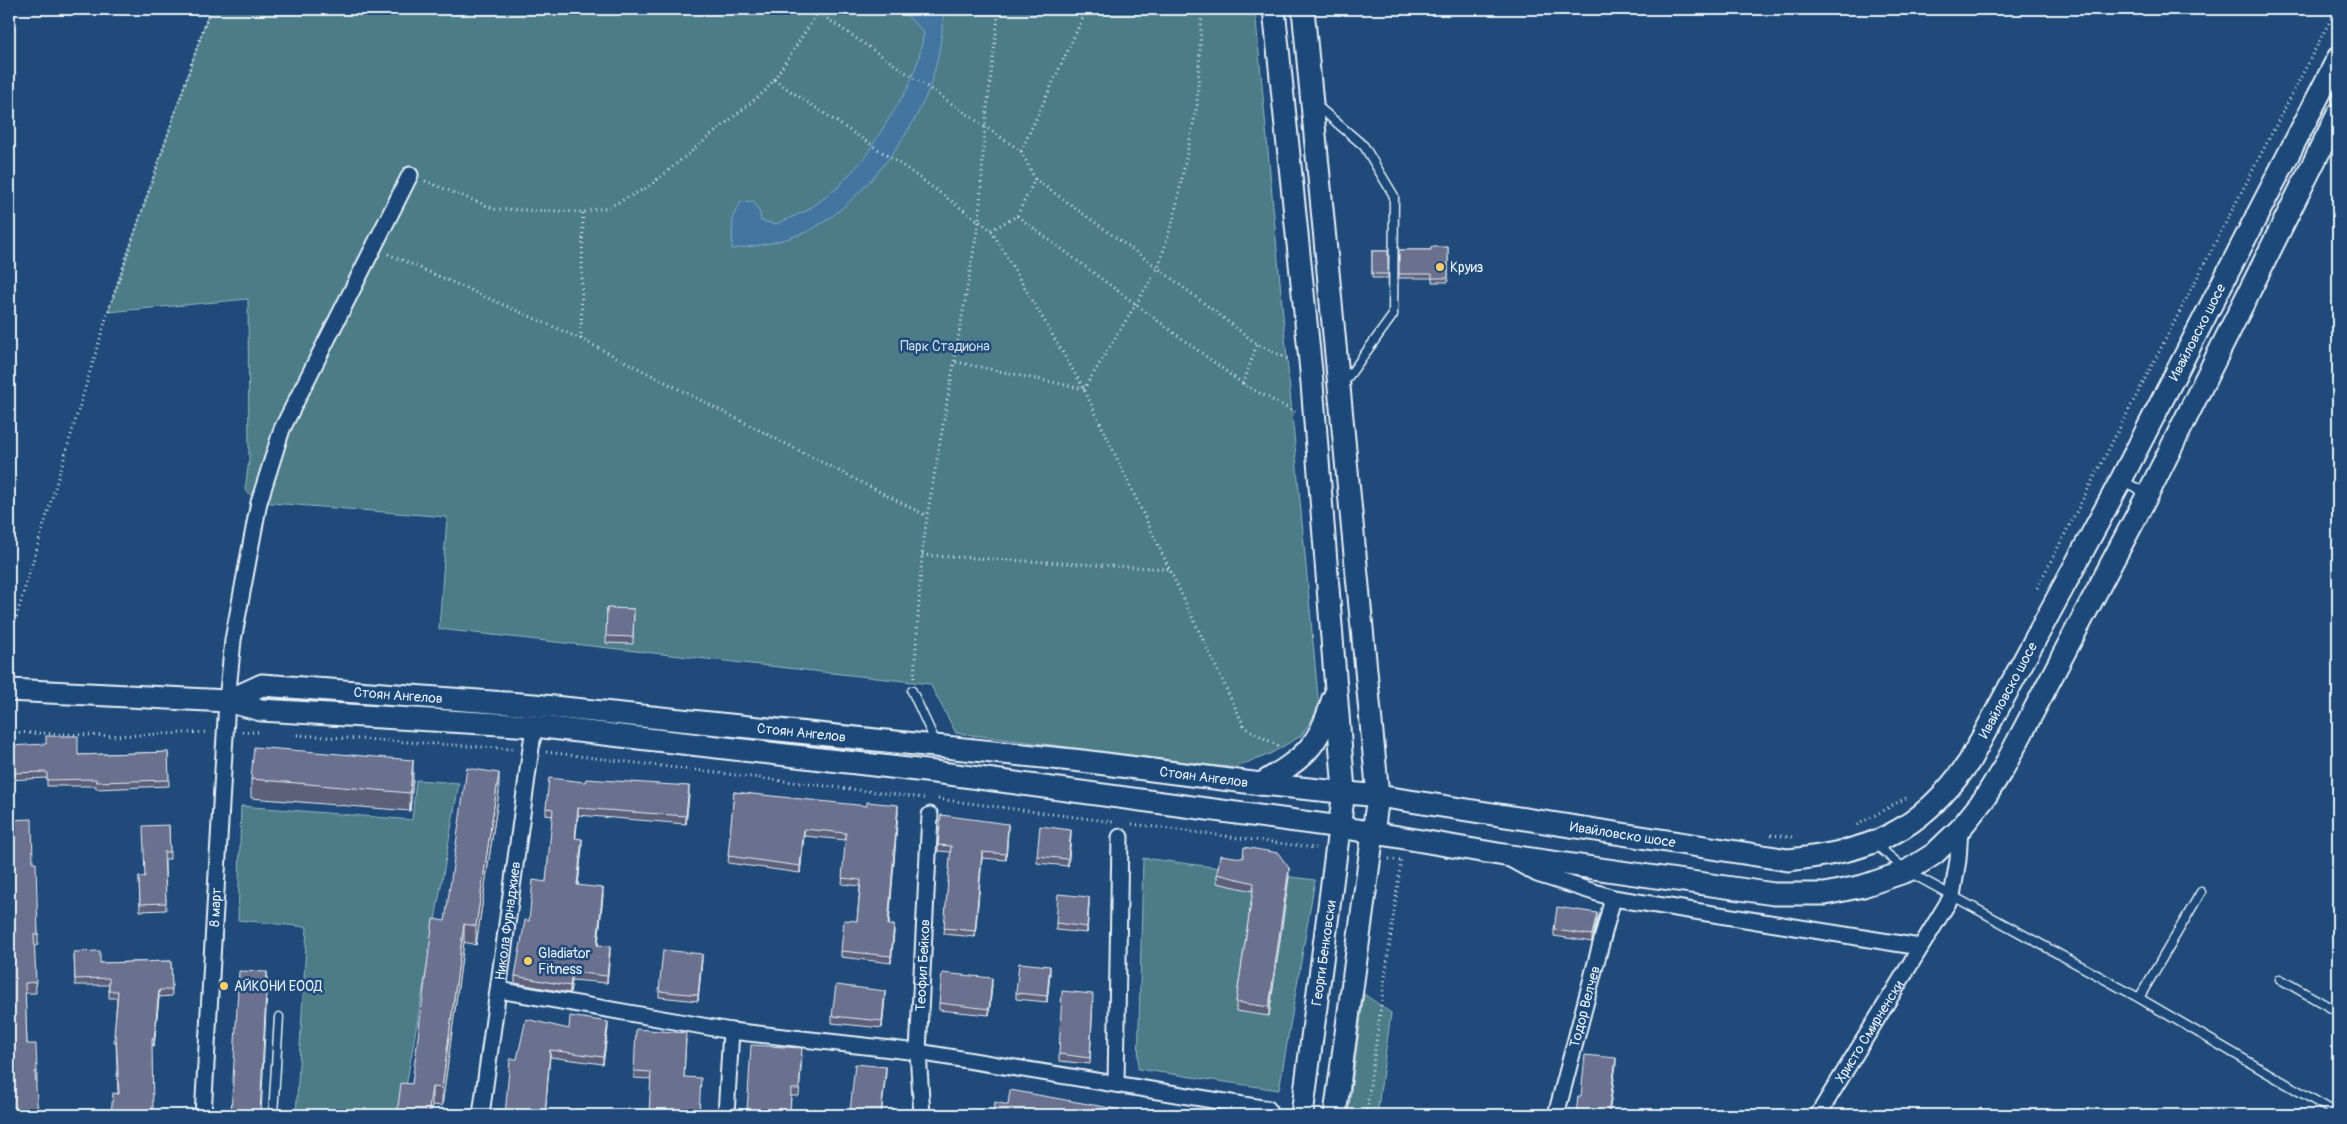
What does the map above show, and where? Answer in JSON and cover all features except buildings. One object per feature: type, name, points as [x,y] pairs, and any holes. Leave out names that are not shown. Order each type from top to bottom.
[{"type":"main road","name":"Георги Бенковски","points":[[1274,9],[1311,371],[1344,791],[1302,1115]]},
{"type":"main road","points":[[1304,9],[1378,796],[1335,1115]]},
{"type":"main road","name":"Ивайловско шосе","points":[[1378,796],[1788,860],[1829,855],[1874,843],[1933,807],[1951,788],[1969,762],[2121,480],[2338,58]]},
{"type":"main road","name":"Ивайловско шосе","points":[[1373,833],[1504,855],[1774,894],[1825,894],[1863,886],[1907,871],[1934,854],[1960,829],[1984,799],[2004,767],[2148,494],[2338,114]]},
{"type":"main road","name":"Стоян Ангелов","points":[[227,701],[262,685],[534,705],[937,745],[1261,784],[1344,791],[1378,796]]},
{"type":"main road","points":[[1261,784],[1299,758],[1315,744],[1328,718],[1336,685]]},
{"type":"main road","name":"Стоян Ангелов","points":[[9,690],[227,701],[261,710],[534,726],[934,772],[1373,833]]},
{"type":"street","name":"8 март","points":[[203,1115],[227,701],[233,640],[259,502],[282,429],[410,175]]},
{"type":"street","name":"Никола Фурнаджиев","points":[[481,1115],[534,726]]},
{"type":"street","name":"Теофил Бейков","points":[[922,1115],[918,1052],[930,815]]},
{"type":"street","points":[[1952,896],[1958,860],[1960,829]]},
{"type":"street","points":[[1116,1084],[1120,830]]},
{"type":"street","points":[[1504,855],[1537,874],[1614,898],[1920,947]]},
{"type":"street","name":"Христо Смирненски","points":[[1818,1115],[1952,896]]},
{"type":"street","name":"Тодор Велчев","points":[[1556,1115],[1614,898]]},
{"type":"street","points":[[498,990],[731,1031],[918,1052],[1268,1108]]},
{"type":"street","points":[[726,1115],[731,1031]]},
{"type":"lane","points":[[1312,102],[1364,146],[1394,196],[1393,315],[1339,390]]},
{"type":"lane","points":[[2121,480],[2148,494]]},
{"type":"lane","points":[[912,691],[937,745]]},
{"type":"lane","points":[[1874,843],[1907,871],[2139,998],[2338,1114]]},
{"type":"lane","points":[[2139,998],[2200,892]]},
{"type":"lane","points":[[2280,979],[2338,1012]]},
{"type":"lane","points":[[273,1115],[279,1017]]},
{"type":"path","points":[[9,641],[108,312],[210,9]]},
{"type":"path","points":[[912,691],[916,663],[922,555],[927,516],[980,221],[985,125],[999,9]]},
{"type":"path","points":[[1021,151],[1086,9]]},
{"type":"path","points":[[1084,389],[1158,268],[1174,217],[1197,106],[1202,9]]},
{"type":"path","points":[[2034,594],[2336,9]]},
{"type":"path","points":[[410,175],[495,210],[583,212],[608,207],[648,187],[774,80],[819,11],[1021,151],[1035,179],[1158,268],[1257,344],[1311,371]]},
{"type":"path","points":[[774,80],[906,168],[991,230],[1084,389],[1245,728],[1299,758]]},
{"type":"path","points":[[991,230],[1017,216],[1035,179]]},
{"type":"path","points":[[581,339],[583,212]]},
{"type":"path","points":[[1017,216],[1243,384],[1315,423]]},
{"type":"path","points":[[374,248],[581,339],[927,516]]},
{"type":"path","points":[[1243,384],[1257,344]]},
{"type":"path","points":[[956,362],[1084,389]]},
{"type":"path","points":[[922,555],[1168,569]]},
{"type":"path","points":[[9,732],[115,736],[226,731],[269,733]]},
{"type":"path","points":[[288,734],[530,750],[1120,830]]},
{"type":"path","points":[[1855,826],[1908,797]]},
{"type":"path","points":[[1130,824],[1337,851]]},
{"type":"path","points":[[1761,833],[1800,838]]},
{"type":"path","points":[[1366,1115],[1404,839]]},
{"type":"green space","name":"Парк Стадиона","points":[[210,9],[1255,9],[1319,708],[1301,736],[1270,754],[1235,768],[956,733],[930,684],[439,629],[447,517],[259,502],[245,490],[249,460],[248,299],[108,312]]},
{"type":"green space","points":[[416,780],[459,783],[401,1115],[296,1115],[307,927],[238,920],[241,806],[412,820]]},
{"type":"green space","points":[[1143,858],[1315,880],[1279,1090],[1138,1069]]},
{"type":"green space","points":[[1364,994],[1391,1013],[1377,1115],[1348,1115]]},
{"type":"water","points":[[900,9],[944,9],[939,51],[933,76],[926,97],[900,143],[864,187],[845,206],[825,221],[806,232],[779,241],[732,249],[733,216],[741,202],[753,201],[760,213],[761,221],[776,224],[808,210],[836,189],[865,157],[908,88],[919,58],[924,32]]},
{"type":"place","name":"Круиз","points":[[1440,267]]},
{"type":"place","name":"Gladiator Fitness","points":[[528,961]]},
{"type":"place","name":"АЙКОНИ ЕООД","points":[[224,986]]}]
